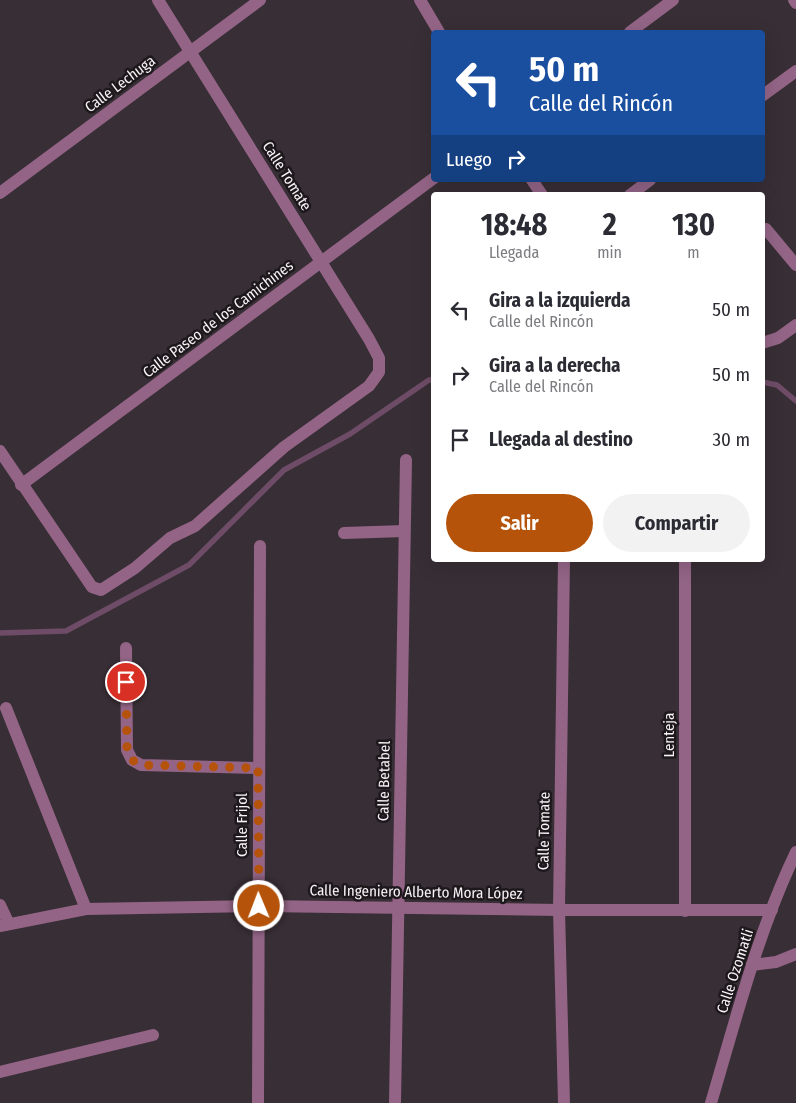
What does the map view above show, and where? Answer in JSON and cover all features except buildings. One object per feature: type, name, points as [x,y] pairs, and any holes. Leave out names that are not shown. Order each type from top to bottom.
[{"type":"street","name":"Calle Tomate","points":[[21,485],[92,587],[97,590],[104,589],[134,568],[170,538],[195,526],[284,447],[362,391],[380,372],[378,358],[369,339],[158,0]]},
{"type":"street","name":"Calle Lechuga","points":[[0,194],[260,0]]},
{"type":"street","points":[[420,0],[439,30]]},
{"type":"street","points":[[633,30],[673,0]]},
{"type":"street","points":[[765,94],[796,71]]},
{"type":"street","name":"Calle Paseo de los Camichines","points":[[21,485],[431,180]]},
{"type":"street","points":[[634,192],[647,182]]},
{"type":"street","points":[[766,228],[796,265]]},
{"type":"street","points":[[765,343],[778,338],[796,325]]},
{"type":"street","points":[[0,451],[21,485]]},
{"type":"street","name":"Calle Betabel","points":[[395,1103],[406,460]]},
{"type":"street","points":[[344,533],[404,531]]},
{"type":"street","name":"Calle Frijol","points":[[258,1103],[260,546]]},
{"type":"street","name":"Calle Tomate","points":[[564,562],[559,910],[564,1103]]},
{"type":"street","name":"Lenteja","points":[[685,562],[685,911]]},
{"type":"street","points":[[126,648],[127,750],[132,760],[141,765],[258,768]]},
{"type":"street","points":[[6,708],[86,909]]},
{"type":"street","name":"Calle Ozomatli","points":[[711,1103],[752,965],[796,852]]},
{"type":"street","points":[[0,905],[5,925]]},
{"type":"street","name":"Calle Ingeniero Alberto Mora López","points":[[5,925],[86,909],[259,906],[685,911],[772,910]]},
{"type":"street","points":[[752,965],[776,962],[796,954]]},
{"type":"street","points":[[0,1072],[153,1036]]},
{"type":"waterway","points":[[0,633],[66,631],[189,565],[284,470],[350,434],[431,380]]},
{"type":"waterway","points":[[765,383],[777,385],[796,401]]},
{"type":"route","points":[[126,682],[127,750],[129,756],[137,764],[258,768],[259,906]]}]
